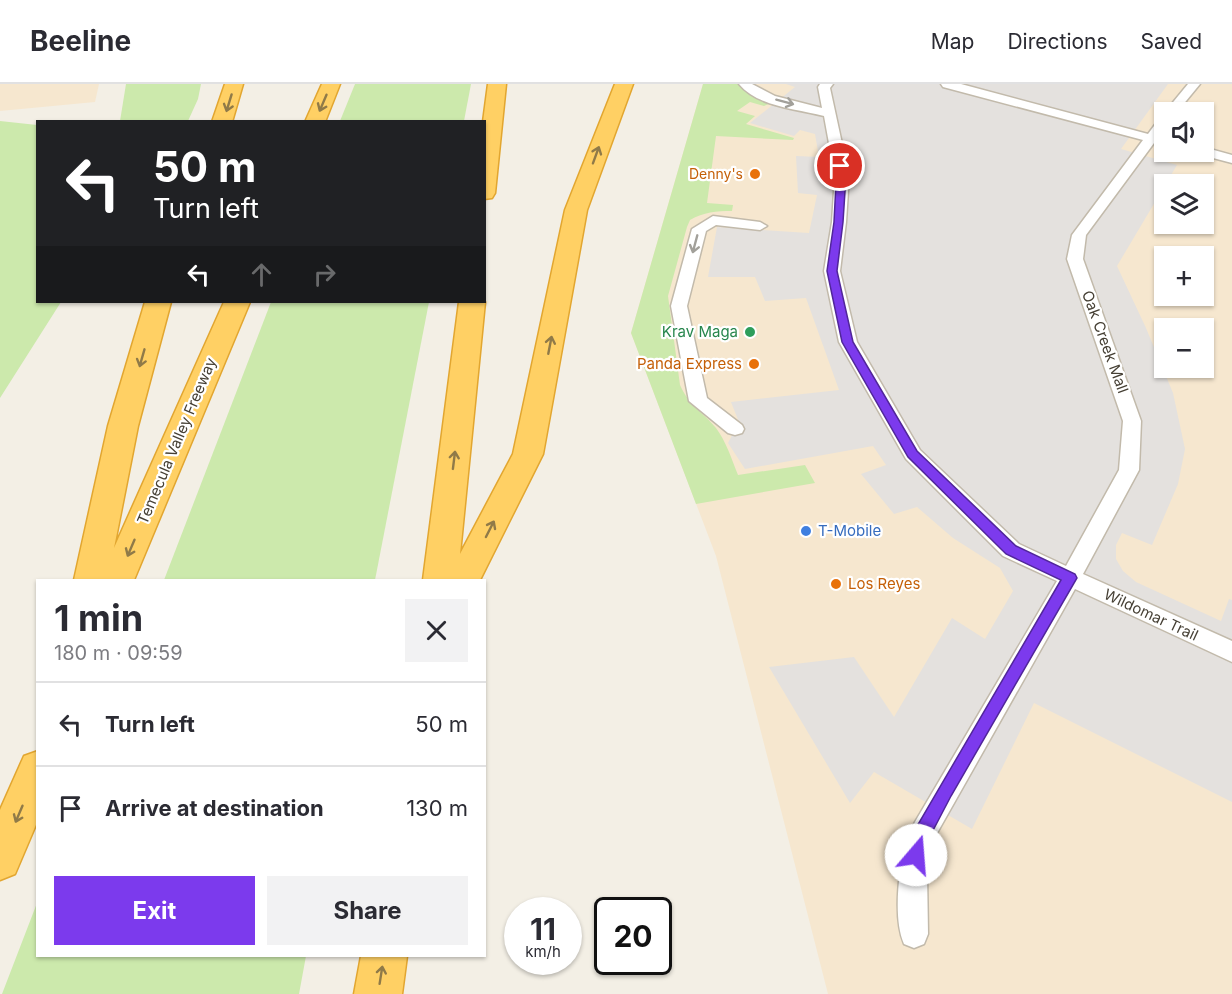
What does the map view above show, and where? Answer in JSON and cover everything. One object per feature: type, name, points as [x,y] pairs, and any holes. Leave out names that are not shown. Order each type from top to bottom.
[{"type":"highway","points":[[223,120],[234,84]]},
{"type":"highway","points":[[316,120],[331,84]]},
{"type":"highway","points":[[486,176],[497,84]]},
{"type":"highway","points":[[464,579],[528,454],[576,210],[624,84]]},
{"type":"highway","points":[[91,579],[123,426],[158,303]]},
{"type":"highway","name":"Temecula Valley Freeway","points":[[117,579],[237,303]]},
{"type":"highway","points":[[440,579],[472,303]]},
{"type":"highway","points":[[0,859],[36,774]]},
{"type":"highway","points":[[378,994],[384,957]]},
{"type":"lane","points":[[745,84],[748,89],[770,98],[830,114]]},
{"type":"lane","name":"Wildomar Trail","points":[[827,84],[824,87],[842,176],[839,222],[832,271],[848,342],[913,454],[1011,550],[1232,652]]},
{"type":"lane","points":[[947,84],[1154,139]]},
{"type":"lane","points":[[1179,102],[1194,84]]},
{"type":"lane","name":"Oak Creek Mall","points":[[914,934],[913,872],[919,839],[1070,578],[1129,470],[1132,421],[1075,259],[1079,235],[1154,144]]},
{"type":"lane","points":[[1214,155],[1232,159]]},
{"type":"lane","points":[[735,429],[698,401],[679,306],[699,229],[713,220],[760,226]]},
{"type":"shaded area","points":[[0,84],[99,84],[95,102],[0,111]]},
{"type":"shaded area","points":[[703,84],[1232,84],[1232,994],[828,994],[716,556],[631,333]]},
{"type":"shaded area","points":[[786,84],[1168,84],[1121,149],[1154,158],[1154,162],[1177,165],[1172,174],[1154,174],[1154,204],[1117,266],[1154,347],[1154,378],[1167,378],[1173,393],[1185,449],[1178,484],[1152,545],[1122,533],[1116,545],[1116,559],[1123,571],[1136,582],[1221,621],[1229,599],[1232,600],[1232,802],[1034,703],[972,829],[874,772],[850,803],[769,667],[854,657],[894,717],[952,618],[985,639],[1013,591],[1000,568],[953,538],[917,507],[894,514],[861,474],[886,465],[873,446],[745,469],[728,443],[739,422],[731,402],[839,390],[806,298],[765,301],[755,277],[708,277],[717,227],[809,233],[817,195],[798,193],[796,156],[819,157],[815,134],[800,130],[794,136],[750,123],[795,87]]},
{"type":"green space","points":[[126,84],[201,84],[198,99],[188,120],[120,120]]},
{"type":"green space","points":[[355,84],[471,84],[464,120],[340,120]]},
{"type":"green space","points":[[703,84],[739,84],[748,92],[771,100],[773,102],[764,106],[750,102],[737,111],[755,116],[746,124],[794,138],[793,140],[716,136],[707,203],[733,205],[732,211],[710,212],[695,217],[690,220],[687,227],[668,296],[680,385],[692,404],[720,433],[738,475],[805,465],[815,483],[696,504],[631,333]]},
{"type":"green space","points":[[0,121],[36,125],[36,303],[60,303],[0,398]]},
{"type":"green space","points":[[271,303],[429,303],[375,579],[164,579]]},
{"type":"green space","points":[[36,906],[36,957],[306,957],[299,994],[2,994]]},
{"type":"place","name":"Denny's","points":[[755,174]]},
{"type":"place","name":"Krav Maga","points":[[750,332]]},
{"type":"place","name":"Panda Express","points":[[754,364]]},
{"type":"place","name":"T-Mobile","points":[[806,531]]},
{"type":"place","name":"Los Reyes","points":[[836,584]]},
{"type":"route","points":[[840,166],[842,176],[839,222],[832,271],[848,342],[913,454],[1011,550],[1070,578],[945,791],[919,839],[916,855]]}]
